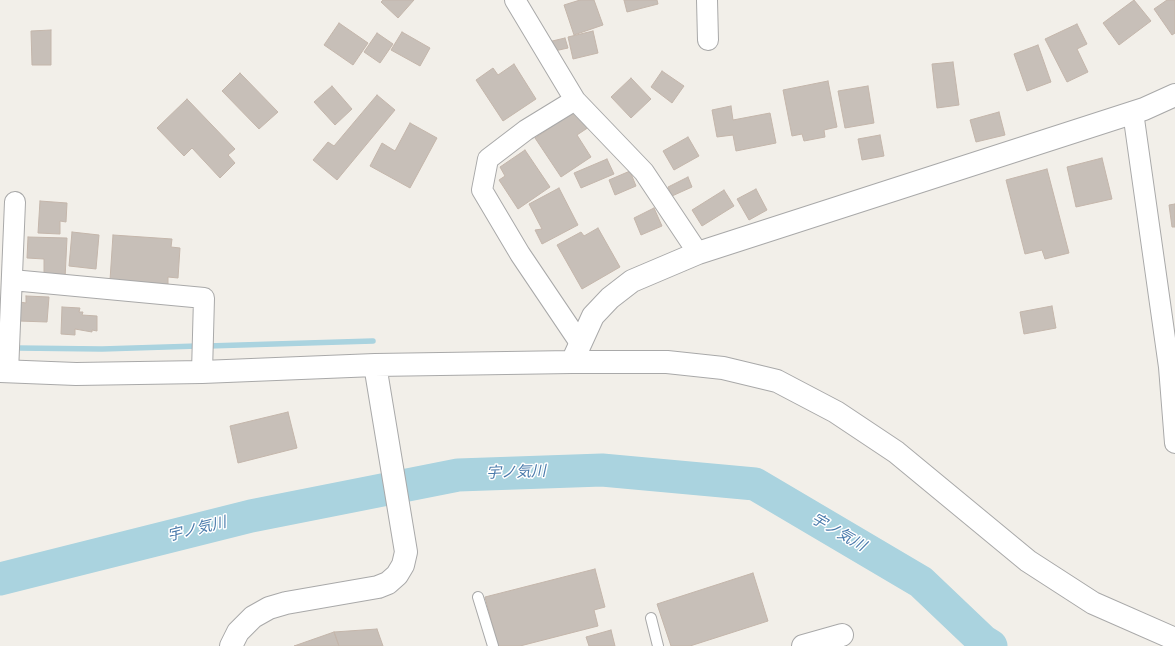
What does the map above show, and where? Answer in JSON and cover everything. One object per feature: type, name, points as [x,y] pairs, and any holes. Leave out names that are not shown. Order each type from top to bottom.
[{"type":"street","points":[[707,0],[708,40]]},
{"type":"street","points":[[519,1],[575,100],[644,172],[698,253]]},
{"type":"street","points":[[576,352],[593,316],[610,298],[632,282],[698,253],[1133,112],[1175,95]]},
{"type":"street","points":[[575,100],[526,130],[488,159],[482,190],[576,352]]},
{"type":"street","points":[[1133,112],[1168,359],[1174,415],[1175,443]]},
{"type":"street","points":[[15,202],[12,280],[4,371],[76,374],[202,372],[375,365],[576,352],[723,368],[777,382],[836,412],[896,452],[1028,561],[1093,603],[1175,639]]},
{"type":"street","points":[[12,280],[204,298],[202,372]]},
{"type":"street","points":[[231,646],[238,632],[253,617],[269,608],[286,603],[378,587],[388,583],[397,575],[404,565],[406,552],[375,365]]},
{"type":"street","points":[[803,646],[842,635]]},
{"type":"lane","points":[[478,597],[493,646]]},
{"type":"lane","points":[[650,618],[658,646]]},
{"type":"building","points":[[383,0],[414,0],[398,18],[381,2]]},
{"type":"building","points":[[580,0],[594,0],[603,25],[574,35],[564,5]]},
{"type":"building","points":[[624,0],[657,0],[658,4],[627,12]]},
{"type":"building","points":[[1134,0],[1151,21],[1119,45],[1103,23]]},
{"type":"building","points":[[1167,0],[1175,0],[1175,33],[1172,35],[1154,9]]},
{"type":"building","points":[[339,23],[368,43],[353,65],[324,45]]},
{"type":"building","points":[[1077,24],[1087,44],[1077,49],[1088,72],[1067,82],[1045,39]]},
{"type":"building","points":[[51,30],[51,65],[32,65],[31,31]]},
{"type":"building","points":[[593,31],[598,53],[573,59],[568,37]]},
{"type":"building","points":[[402,32],[430,48],[420,66],[391,50]]},
{"type":"building","points":[[377,33],[393,44],[380,63],[364,52]]},
{"type":"building","points":[[565,38],[568,48],[550,52],[548,42]]},
{"type":"building","points":[[1038,45],[1051,82],[1027,91],[1014,54]]},
{"type":"building","points":[[953,62],[959,105],[937,108],[932,64]]},
{"type":"building","points":[[514,64],[536,99],[503,121],[476,80],[493,68],[498,75]]},
{"type":"building","points":[[662,71],[684,86],[672,103],[651,87]]},
{"type":"building","points":[[240,73],[278,112],[259,129],[222,91]]},
{"type":"building","points":[[631,78],[651,99],[631,118],[611,97]]},
{"type":"building","points":[[828,81],[837,127],[824,130],[825,137],[804,141],[802,134],[792,136],[783,90]]},
{"type":"building","points":[[332,86],[352,109],[335,125],[314,102]]},
{"type":"building","points":[[868,86],[874,123],[845,128],[838,91]]},
{"type":"building","points":[[377,95],[395,110],[337,180],[313,160],[328,142],[334,146]]},
{"type":"building","points":[[187,99],[235,149],[228,155],[235,163],[220,178],[192,148],[184,156],[157,128]]},
{"type":"building","points":[[575,106],[589,127],[577,135],[591,157],[561,177],[535,138],[553,126],[551,123]]},
{"type":"building","points":[[731,106],[733,120],[770,113],[776,143],[736,151],[733,135],[717,137],[712,110]]},
{"type":"building","points":[[999,112],[1005,135],[976,142],[970,120]]},
{"type":"building","points":[[410,123],[437,138],[410,188],[370,166],[382,143],[395,151]]},
{"type":"building","points":[[880,135],[884,156],[862,160],[858,139]]},
{"type":"building","points":[[688,137],[699,156],[674,170],[663,151]]},
{"type":"building","points":[[525,150],[550,187],[518,209],[499,180],[505,176],[500,167]]},
{"type":"building","points":[[1102,158],[1112,199],[1076,207],[1067,167]]},
{"type":"building","points":[[607,159],[614,174],[581,188],[574,173]]},
{"type":"building","points":[[1047,169],[1069,253],[1045,259],[1042,250],[1025,254],[1006,180]]},
{"type":"building","points":[[630,171],[636,186],[615,195],[609,180]]},
{"type":"building","points":[[688,177],[692,187],[672,196],[668,187]]},
{"type":"building","points":[[559,188],[578,225],[542,244],[535,230],[542,229],[529,204]]},
{"type":"building","points":[[756,189],[767,210],[749,220],[737,199]]},
{"type":"building","points":[[724,190],[734,206],[702,226],[692,210]]},
{"type":"building","points":[[40,201],[67,203],[66,222],[60,221],[60,234],[38,233]]},
{"type":"building","points":[[1175,204],[1175,227],[1172,227],[1169,205]]},
{"type":"building","points":[[654,208],[662,226],[641,235],[634,218]]},
{"type":"building","points":[[598,228],[620,267],[582,289],[557,245],[581,232],[584,236]]},
{"type":"building","points":[[72,232],[99,235],[96,269],[69,266]]},
{"type":"building","points":[[113,235],[172,239],[171,247],[180,248],[178,278],[168,277],[168,284],[110,280]]},
{"type":"building","points":[[28,237],[67,238],[65,279],[44,278],[44,259],[27,258]]},
{"type":"building","points":[[26,296],[49,297],[47,322],[19,321],[20,302],[26,303]]},
{"type":"building","points":[[1052,306],[1056,328],[1024,334],[1020,312]]},
{"type":"building","points":[[62,307],[80,308],[79,312],[83,312],[82,315],[97,316],[97,331],[92,330],[92,332],[75,329],[75,335],[61,334]]},
{"type":"building","points":[[288,412],[297,448],[238,463],[230,426]]},
{"type":"building","points":[[595,569],[605,607],[594,610],[598,626],[520,646],[498,646],[485,597]]},
{"type":"building","points":[[753,573],[768,621],[690,646],[671,646],[657,604]]},
{"type":"building","points":[[377,629],[383,646],[339,646],[334,632]]},
{"type":"building","points":[[611,630],[615,646],[589,646],[586,637]]},
{"type":"building","points":[[334,632],[339,646],[294,646]]},
{"type":"waterway","points":[[208,346],[373,341]]},
{"type":"waterway","points":[[17,348],[102,349],[198,346]]},
{"type":"waterway","name":"宇ノ気川","points":[[0,579],[251,516],[458,475],[602,470],[755,484],[921,582],[983,641],[991,646]]}]
